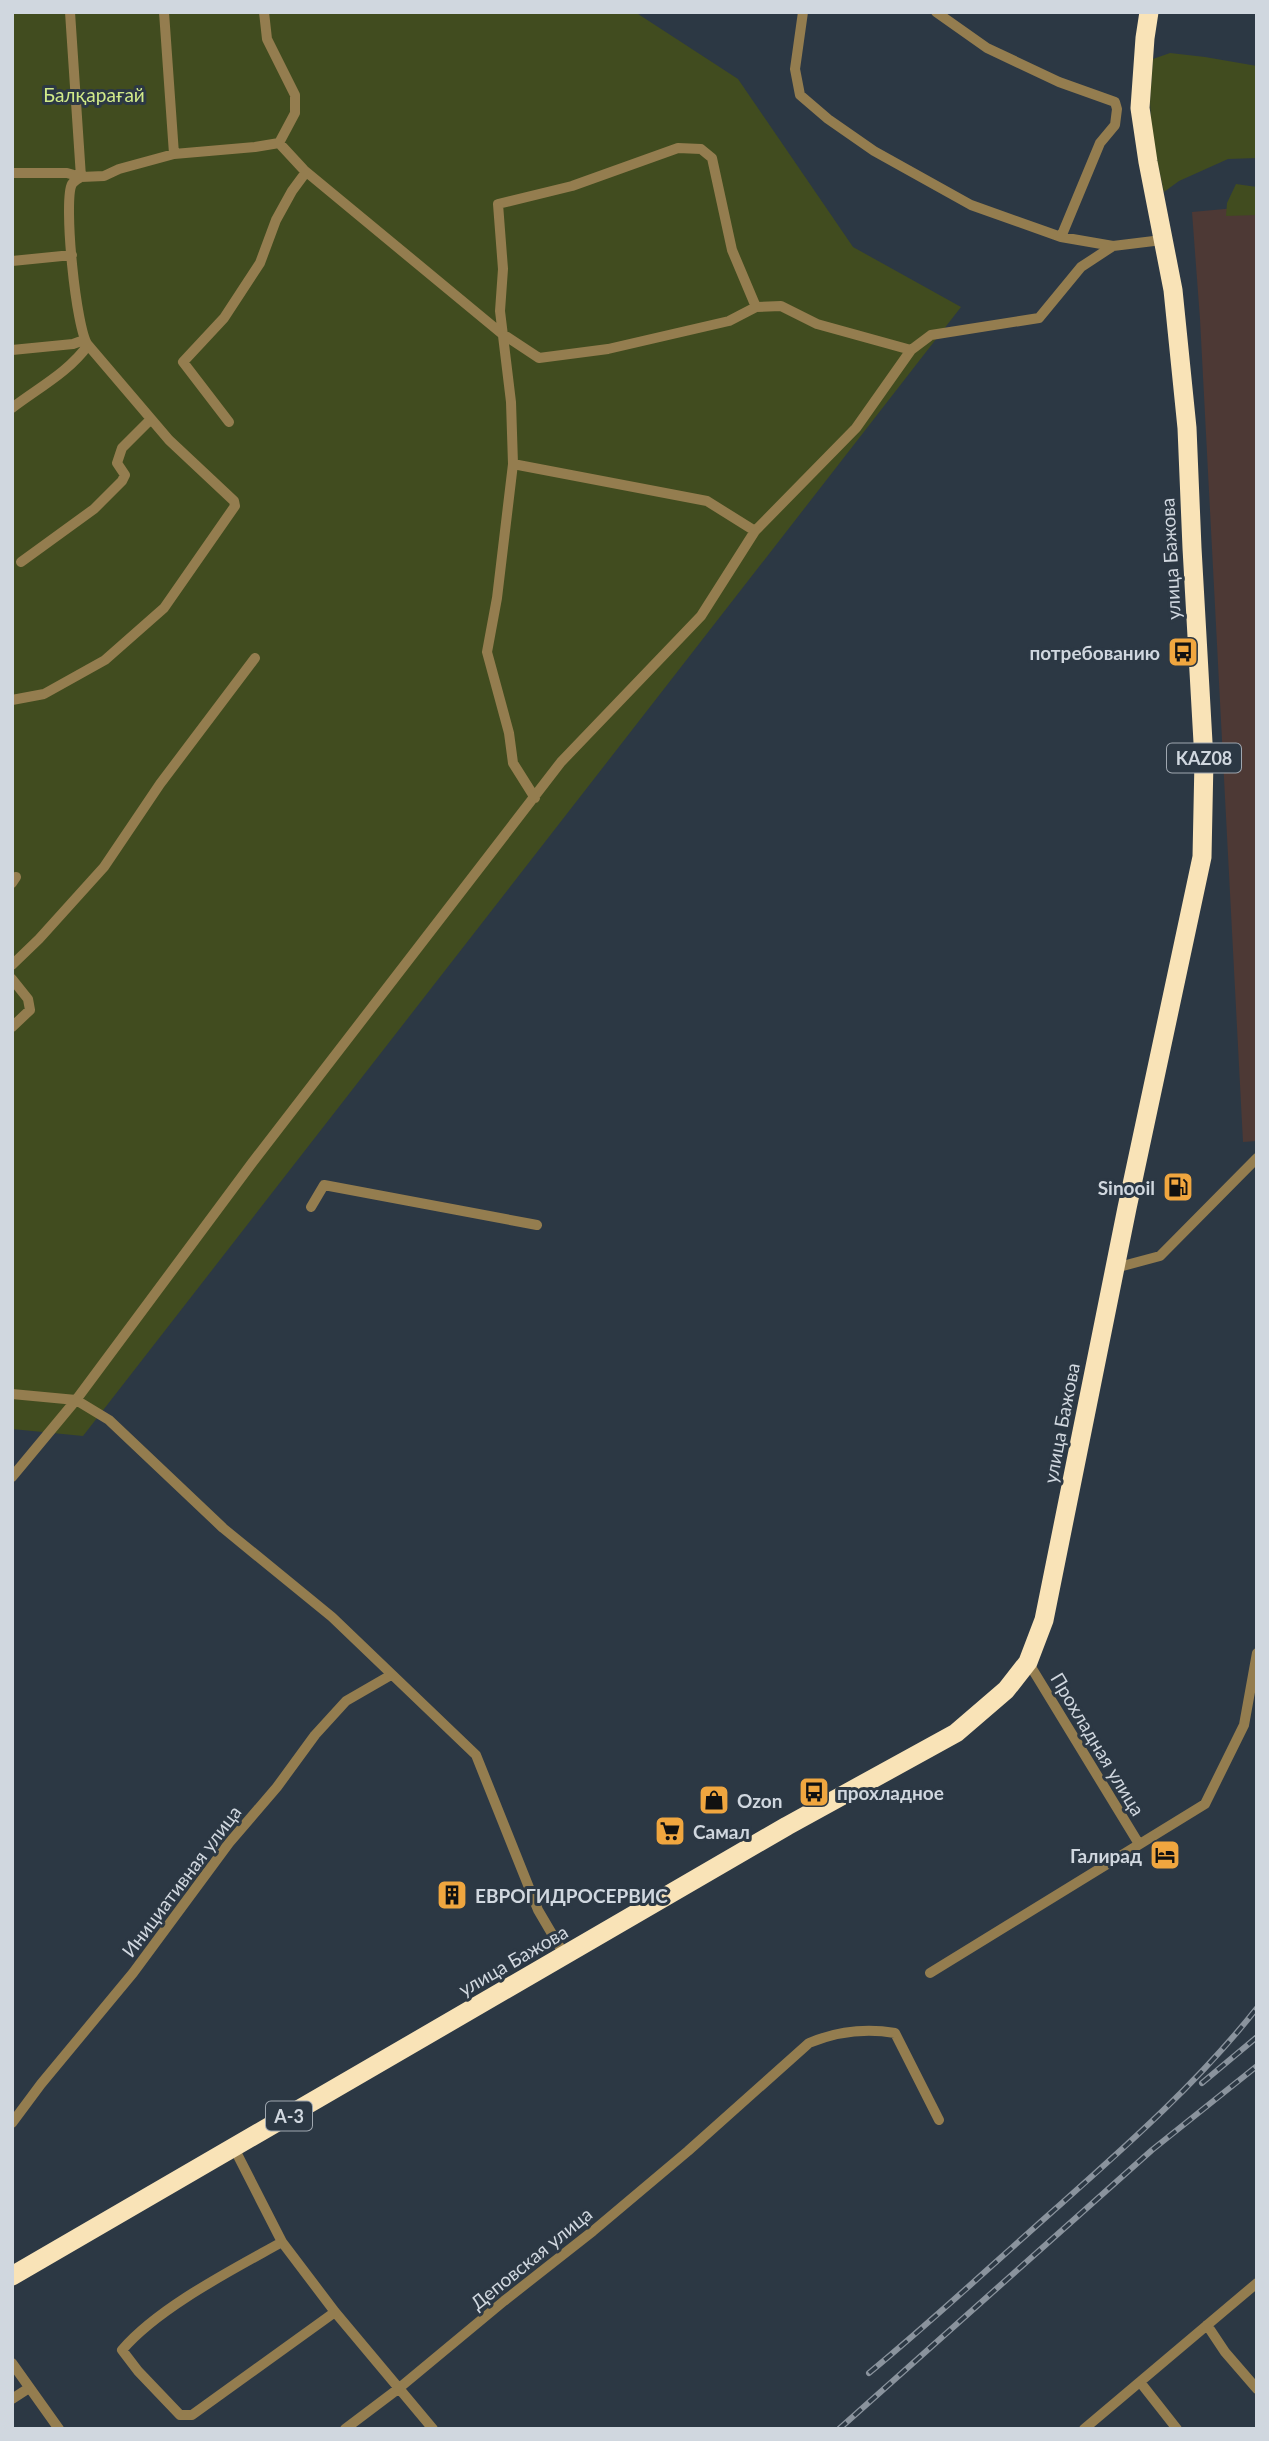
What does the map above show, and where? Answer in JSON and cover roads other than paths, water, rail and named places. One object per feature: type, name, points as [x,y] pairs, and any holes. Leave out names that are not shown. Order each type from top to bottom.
[{"type":"highway","name":"улица Бажова","points":[[12,2276],[798,1820],[956,1733],[1006,1690],[1028,1662],[1044,1620],[1202,857],[1205,761],[1187,428],[1175,302],[1140,108],[1144,38],[1149,12]]},
{"type":"street","points":[[70,12],[80,177]]},
{"type":"street","points":[[164,12],[174,154]]},
{"type":"street","points":[[264,12],[267,39],[295,96],[295,113],[279,143]]},
{"type":"street","points":[[803,12],[795,69],[800,95],[828,119],[874,151],[971,205],[1061,237],[1113,246],[1163,240]]},
{"type":"street","points":[[936,12],[988,48],[1059,82],[1115,102],[1115,125],[1100,143],[1083,178],[1061,237]]},
{"type":"street","points":[[12,173],[104,176],[119,169],[174,154],[279,143]]},
{"type":"street","points":[[279,143],[306,172],[502,333],[539,358],[608,349],[729,321],[756,307],[781,306],[817,324],[911,350]]},
{"type":"street","points":[[535,799],[513,763],[509,733],[487,652],[497,598],[513,464],[511,402],[500,311],[503,269],[498,204],[572,186],[678,148],[701,149],[712,158],[732,250],[756,307]]},
{"type":"street","points":[[229,422],[183,362],[224,318],[260,263],[276,220],[306,172]]},
{"type":"street","points":[[12,700],[44,694],[105,660],[164,608],[235,506],[234,501],[151,419],[86,342],[80,326],[69,202],[72,184],[80,177]]},
{"type":"street","points":[[12,1477],[76,1400],[252,1163],[561,762],[701,616],[755,531],[856,428],[911,350],[931,335],[1039,318],[1081,267],[1113,246]]},
{"type":"street","points":[[12,261],[72,255]]},
{"type":"street","points":[[12,350],[86,342]]},
{"type":"street","points":[[12,408],[79,358],[86,342]]},
{"type":"street","points":[[21,562],[94,509],[122,481],[125,475],[117,463],[122,448],[151,419]]},
{"type":"street","points":[[513,464],[707,501],[755,531]]},
{"type":"street","points":[[12,965],[104,867],[160,783],[255,658]]},
{"type":"street","points":[[12,979],[28,999],[30,1010],[12,1027]]},
{"type":"street","points":[[1115,1268],[1160,1256],[1257,1158]]},
{"type":"street","points":[[311,1207],[324,1185],[537,1225]]},
{"type":"street","points":[[12,1394],[76,1400],[109,1420],[223,1528],[332,1617],[476,1755],[538,1910],[565,1956]]},
{"type":"street","name":"Прохладная улица","points":[[930,1973],[1205,1804],[1244,1725],[1257,1653]]},
{"type":"street","name":"Прохладная улица","points":[[1028,1662],[1139,1844]]},
{"type":"street","name":"Инициативная улица","points":[[12,2123],[133,1973],[229,1843],[277,1787],[315,1735],[346,1701],[391,1675]]},
{"type":"street","name":"Деповская улица","points":[[345,2429],[593,2231],[809,2043],[830,2034],[870,2029],[895,2032],[939,2120]]},
{"type":"street","points":[[234,2148],[282,2242],[335,2312],[433,2429]]},
{"type":"street","points":[[282,2242],[210,2283],[137,2333],[122,2350],[180,2416],[192,2415],[335,2312]]},
{"type":"street","points":[[1084,2429],[1257,2283]]},
{"type":"street","points":[[1207,2325],[1225,2352],[1257,2389]]},
{"type":"street","points":[[12,2363],[60,2429]]},
{"type":"street","points":[[1140,2382],[1177,2429]]},
{"type":"street","points":[[12,2399],[29,2388]]},
{"type":"railway","points":[[869,2373],[1133,2139],[1210,2063],[1257,2008]]},
{"type":"railway","points":[[1202,2083],[1257,2037]]},
{"type":"railway","points":[[839,2429],[1152,2150],[1257,2066]]},
{"type":"place","name":"потребованию","points":[[1183,652]]},
{"type":"place","name":"Sinooil","points":[[1178,1187]]},
{"type":"place","name":"прохладное","points":[[814,1792]]},
{"type":"place","name":"Ozon","points":[[714,1800]]},
{"type":"place","name":"Самал","points":[[670,1831]]},
{"type":"place","name":"Галирад","points":[[1165,1855]]},
{"type":"place","name":"ЕВРОГИДРОСЕРВИС","points":[[452,1895]]},
{"type":"park label","name":"Балқарағай","points":[[94,94]]}]
